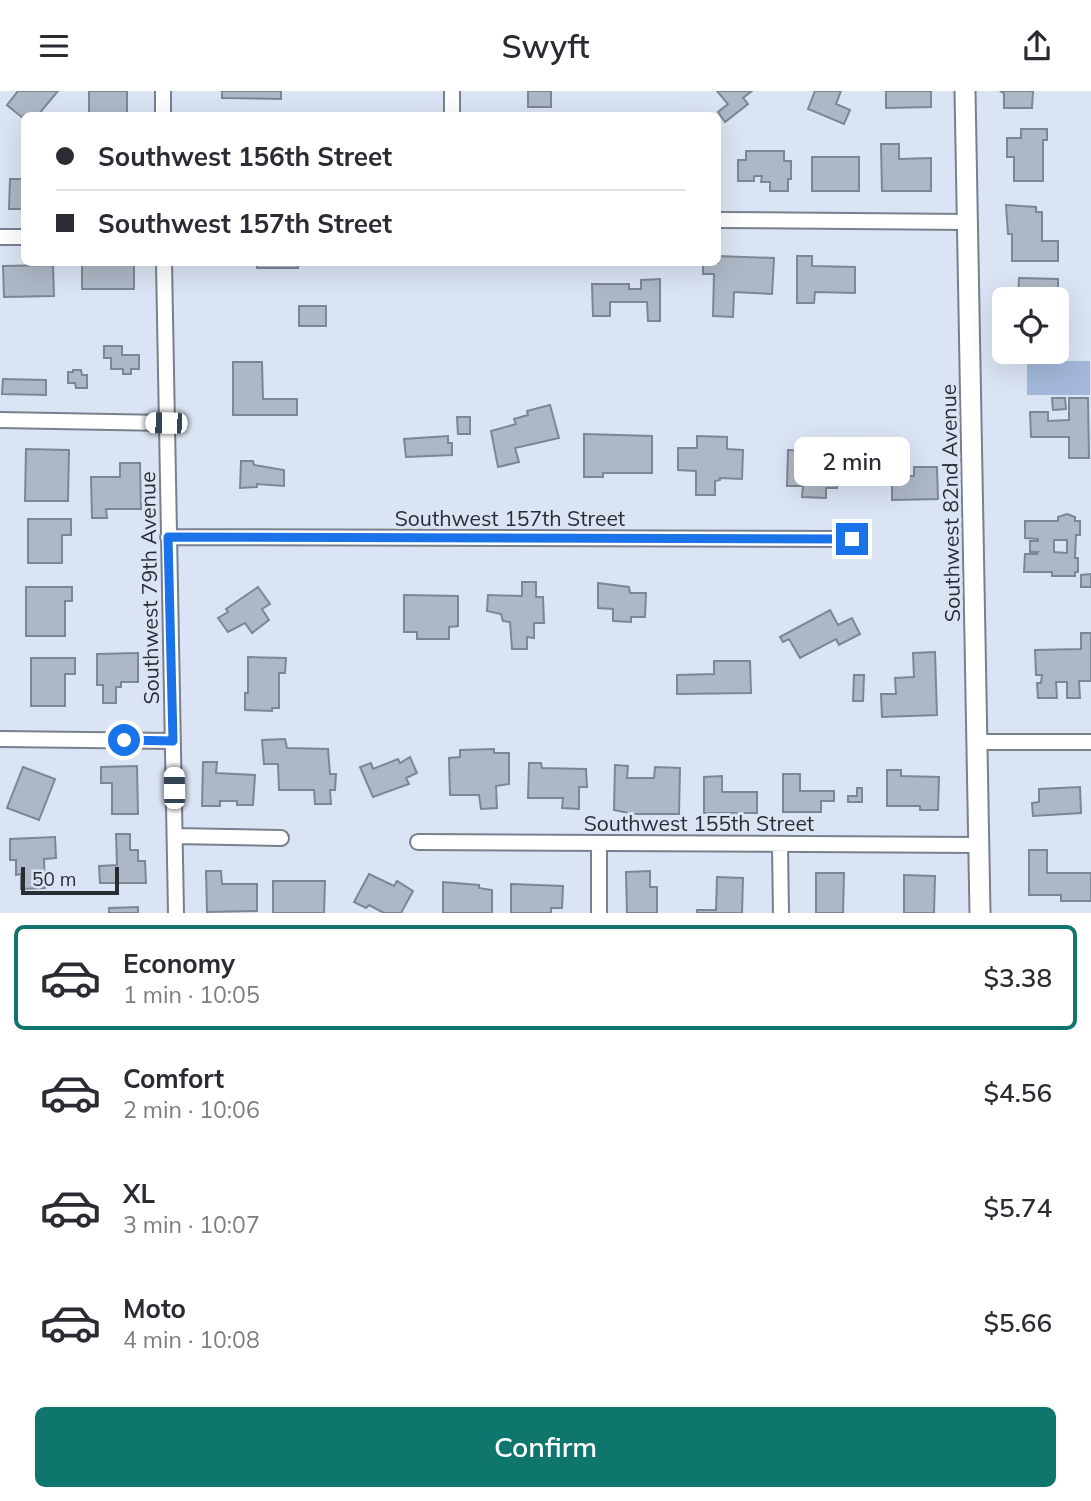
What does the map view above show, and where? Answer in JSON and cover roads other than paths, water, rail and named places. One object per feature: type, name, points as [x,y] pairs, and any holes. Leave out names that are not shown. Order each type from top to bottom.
[{"type":"street","points":[[163,91],[163,112]]},
{"type":"street","points":[[452,91],[452,112]]},
{"type":"street","name":"Southwest 82nd Avenue","points":[[965,91],[980,913]]},
{"type":"street","points":[[721,220],[968,222]]},
{"type":"street","points":[[0,237],[21,237]]},
{"type":"street","name":"Southwest 79th Avenue","points":[[164,266],[176,913]]},
{"type":"street","points":[[0,420],[166,423]]},
{"type":"street","name":"Southwest 157th Street","points":[[168,537],[852,539]]},
{"type":"street","points":[[0,739],[173,741]]},
{"type":"street","points":[[978,742],[1091,742]]},
{"type":"street","points":[[175,836],[281,838]]},
{"type":"street","name":"Southwest 155th Street","points":[[418,842],[978,845]]},
{"type":"street","points":[[599,843],[600,913]]},
{"type":"street","points":[[780,845],[781,913]]}]
